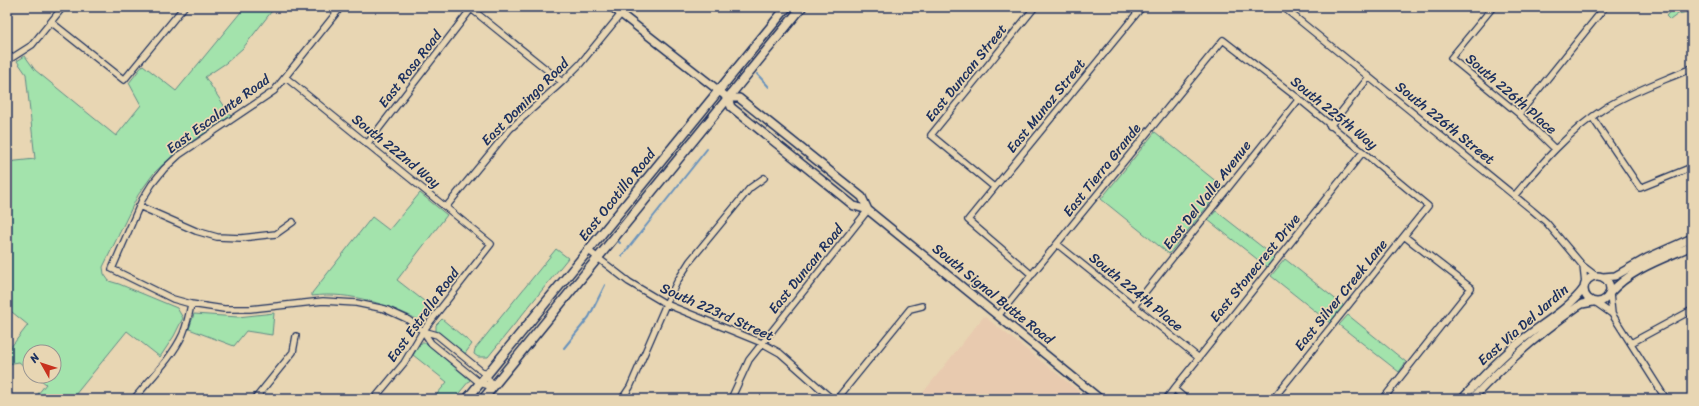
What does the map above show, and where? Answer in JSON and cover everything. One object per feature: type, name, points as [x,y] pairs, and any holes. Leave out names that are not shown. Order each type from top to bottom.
[{"type":"main road","name":"East Ocotillo Road","points":[[467,399],[787,7]]},
{"type":"main road","name":"East Ocotillo Road","points":[[483,399],[802,7]]},
{"type":"street","points":[[7,61],[32,45],[63,7]]},
{"type":"street","points":[[51,22],[124,80],[184,7]]},
{"type":"street","name":"East Escalante Road","points":[[192,304],[173,299],[112,269],[139,206],[152,184],[164,169],[179,155],[274,91],[341,7]]},
{"type":"street","name":"South Signal Butte Road","points":[[612,7],[719,90],[728,98],[731,107],[854,206],[868,210],[1100,399]]},
{"type":"street","name":"East Duncan Street","points":[[994,187],[931,135],[1035,7]]},
{"type":"street","name":"East Munoz Street","points":[[1032,275],[968,220],[1142,7]]},
{"type":"street","name":"South 226th Street","points":[[1283,7],[1516,195],[1546,222],[1583,266],[1600,276]]},
{"type":"street","name":"South 226th Place","points":[[1493,7],[1451,58],[1519,114],[1556,149]]},
{"type":"street","points":[[1519,114],[1605,7]]},
{"type":"street","points":[[470,8],[562,82]]},
{"type":"street","name":"East Rosa Road","points":[[367,144],[470,8]]},
{"type":"street","name":"East Domingo Road","points":[[446,207],[510,129],[580,64],[621,14]]},
{"type":"street","name":"South 225th Way","points":[[1223,40],[1299,99],[1428,206]]},
{"type":"street","name":"East Tierra Grande","points":[[998,316],[1223,40]]},
{"type":"street","points":[[1516,195],[1556,149],[1592,117],[1624,97],[1692,68]]},
{"type":"street","points":[[1330,126],[1370,77]]},
{"type":"street","name":"South 222nd Way","points":[[285,78],[491,244]]},
{"type":"street","name":"South Signal Butte Road","points":[[728,98],[739,98],[862,197],[868,210]]},
{"type":"street","name":"East Del Valle Avenue","points":[[1134,306],[1299,99]]},
{"type":"street","points":[[1592,117],[1640,188],[1692,167]]},
{"type":"street","name":"East Stonecrest Drive","points":[[1166,399],[1363,152]]},
{"type":"street","points":[[622,399],[630,387],[666,304],[678,280],[690,261],[750,188],[764,178]]},
{"type":"street","points":[[139,206],[196,231],[217,237],[241,238],[276,234],[293,222]]},
{"type":"street","name":"East Silver Creek Lane","points":[[1273,399],[1428,206]]},
{"type":"street","name":"East Duncan Road","points":[[731,399],[749,360],[868,210]]},
{"type":"street","points":[[1383,399],[1471,288],[1404,236]]},
{"type":"street","points":[[1584,286],[1590,278],[1619,274],[1647,258],[1692,238]]},
{"type":"street","name":"East Estrella Road","points":[[374,399],[404,363],[423,331],[491,244]]},
{"type":"street","name":"South 224th Place","points":[[1057,244],[1199,358]]},
{"type":"street","points":[[1594,302],[1604,301],[1619,283],[1631,274],[1692,246]]},
{"type":"street","name":"South 223rd Street","points":[[589,251],[629,282],[666,304],[762,343],[780,353],[832,399]]},
{"type":"street","points":[[1583,266],[1585,295],[1612,314],[1666,399]]},
{"type":"street","points":[[1600,276],[1608,282],[1612,314]]},
{"type":"street","name":"East Via Del Jardin","points":[[1462,399],[1504,355],[1539,326],[1573,301],[1584,286]]},
{"type":"street","points":[[134,399],[182,336],[188,321],[192,304],[224,308],[250,309],[322,301],[356,303],[385,309],[407,319],[423,331],[437,336],[486,375],[493,387]]},
{"type":"street","name":"East Via Del Jardin","points":[[1472,399],[1501,369],[1530,343],[1577,307],[1587,302],[1594,302]]},
{"type":"street","points":[[837,399],[910,309],[922,306]]},
{"type":"street","points":[[1631,343],[1692,310]]},
{"type":"street","points":[[423,331],[430,343],[480,383],[493,387]]},
{"type":"street","points":[[255,399],[293,352],[296,336]]},
{"type":"street","points":[[1174,389],[1186,399]]},
{"type":"shaded area","points":[[984,316],[1089,399],[918,399]]},
{"type":"green space","points":[[245,7],[275,7],[243,48],[226,63],[205,77],[231,116],[180,149],[154,173],[138,195],[103,267],[104,274],[109,281],[177,308],[183,318],[174,336],[160,357],[127,331],[75,395],[80,399],[34,399],[46,384],[62,384],[62,344],[22,344],[22,364],[19,362],[7,364],[7,352],[28,325],[7,308],[7,162],[35,159],[26,74],[17,61],[25,56],[35,70],[116,136],[141,105],[129,83],[143,65],[176,91]]},
{"type":"green space","points":[[1674,7],[1692,7],[1692,11],[1678,14],[1670,20],[1666,16]]},
{"type":"green space","points":[[1155,132],[1223,187],[1169,254],[1101,199]]},
{"type":"green space","points":[[420,193],[447,215],[397,280],[433,308],[423,322],[397,310],[369,301],[341,296],[312,296],[312,293],[372,217],[389,230]]},
{"type":"green space","points":[[1216,211],[1275,257],[1267,267],[1208,220]]},
{"type":"green space","points":[[556,249],[568,258],[488,357],[478,357],[474,354],[475,349]]},
{"type":"green space","points":[[1285,259],[1344,306],[1330,323],[1271,276]]},
{"type":"green space","points":[[274,313],[272,335],[246,331],[234,346],[189,329],[194,314],[238,317]]},
{"type":"green space","points":[[1348,315],[1406,362],[1399,372],[1339,325]]},
{"type":"green space","points":[[442,319],[472,344],[464,355],[436,332],[436,325]]},
{"type":"green space","points":[[421,343],[426,343],[470,380],[454,399],[433,399],[447,382],[413,355]]},
{"type":"waterway","points":[[757,74],[769,87]]},
{"type":"waterway","points":[[622,256],[707,149]]},
{"type":"waterway","points":[[564,348],[589,317],[605,285]]}]
